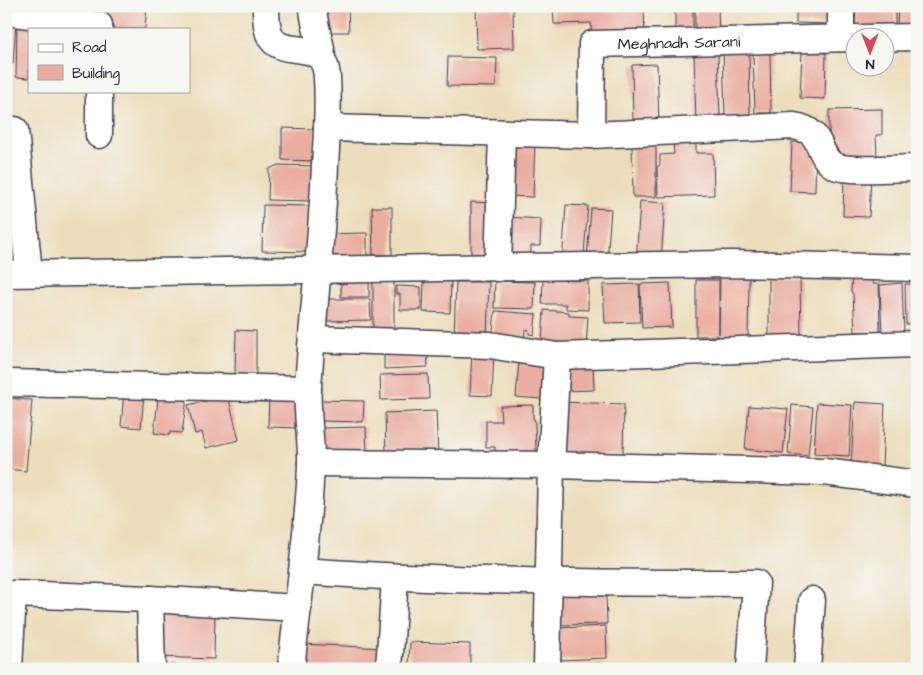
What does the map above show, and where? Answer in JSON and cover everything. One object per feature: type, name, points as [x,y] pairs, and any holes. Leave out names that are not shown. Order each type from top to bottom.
[{"type":"street","points":[[266,6],[270,37],[277,44],[313,52],[322,57]]},
{"type":"street","points":[[291,669],[303,571],[311,463],[308,389],[323,209],[327,128],[326,66],[315,27],[313,6]]},
{"type":"street","points":[[841,6],[850,28]]},
{"type":"street","points":[[6,12],[100,20]]},
{"type":"street","name":"Meghnadh Sarani","points":[[896,37],[917,37]]},
{"type":"street","name":"Meghnadh Sarani","points":[[592,135],[592,44],[846,38]]},
{"type":"street","points":[[99,92],[99,135]]},
{"type":"street","points":[[327,128],[592,135],[793,126],[804,128],[813,134],[828,160],[836,166],[848,168],[917,168]]},
{"type":"street","points":[[15,130],[17,273],[731,264],[917,268]]},
{"type":"street","points":[[498,268],[502,133]]},
{"type":"street","points":[[312,339],[490,345],[557,356],[917,344]]},
{"type":"street","points":[[547,669],[551,465],[557,356]]},
{"type":"street","points":[[6,383],[308,389]]},
{"type":"street","points":[[311,463],[551,465],[824,472],[917,484]]},
{"type":"street","points":[[303,571],[395,578],[756,584],[750,669]]},
{"type":"street","points":[[388,669],[395,578]]},
{"type":"street","points":[[9,669],[12,594],[150,599],[298,608]]},
{"type":"street","points":[[150,599],[152,669]]},
{"type":"street","points":[[807,669],[812,600]]},
{"type":"building","points":[[51,6],[93,6],[92,16]]},
{"type":"building","points":[[106,6],[147,6],[145,28],[104,28]]},
{"type":"building","points":[[348,6],[349,32],[318,32],[317,7]]},
{"type":"building","points":[[553,6],[644,6],[645,40],[592,41],[591,23],[554,24]]},
{"type":"building","points":[[675,6],[693,6],[693,38],[675,38]]},
{"type":"building","points":[[695,6],[718,6],[719,38],[695,38]]},
{"type":"building","points":[[796,6],[831,6],[831,24],[796,23]]},
{"type":"building","points":[[856,6],[895,6],[895,27],[855,26]]},
{"type":"building","points":[[898,6],[917,6],[917,25],[897,24]]},
{"type":"building","points":[[513,7],[514,48],[477,49],[476,8]]},
{"type":"building","points":[[6,21],[16,21],[13,64],[6,64]]},
{"type":"building","points":[[17,23],[35,28],[28,28],[28,78],[16,77]]},
{"type":"building","points":[[723,51],[749,51],[750,118],[725,118]]},
{"type":"building","points":[[753,52],[770,52],[771,113],[755,113]]},
{"type":"building","points":[[802,52],[826,53],[825,99],[800,98]]},
{"type":"building","points":[[718,53],[720,121],[696,122],[694,54]]},
{"type":"building","points":[[448,57],[497,58],[496,87],[447,86]]},
{"type":"building","points":[[657,64],[659,124],[633,125],[632,65]]},
{"type":"building","points":[[882,109],[882,135],[876,135],[877,157],[829,157],[829,110]]},
{"type":"building","points":[[282,128],[315,129],[315,161],[282,160]]},
{"type":"building","points":[[508,139],[535,140],[533,197],[506,196]]},
{"type":"building","points":[[792,142],[816,143],[815,192],[790,191]]},
{"type":"building","points":[[696,143],[696,153],[713,153],[714,195],[658,197],[657,167],[660,165],[660,155],[674,154],[673,144]]},
{"type":"building","points":[[632,144],[656,145],[656,197],[633,197]]},
{"type":"building","points":[[278,165],[314,166],[313,201],[268,200],[269,169]]},
{"type":"building","points":[[844,176],[871,176],[869,217],[843,216]]},
{"type":"building","points":[[640,201],[665,203],[661,263],[636,262]]},
{"type":"building","points":[[471,202],[494,203],[493,266],[471,266]]},
{"type":"building","points":[[263,205],[310,206],[310,252],[262,251]]},
{"type":"building","points":[[566,205],[588,206],[583,265],[562,264]]},
{"type":"building","points":[[372,207],[392,207],[392,255],[373,255]]},
{"type":"building","points":[[591,208],[611,209],[607,261],[587,259]]},
{"type":"building","points":[[506,217],[541,219],[540,246],[531,246],[530,265],[504,263]]},
{"type":"building","points":[[367,233],[367,264],[324,264],[324,234]]},
{"type":"building","points":[[852,275],[870,276],[873,284],[879,284],[880,332],[855,332],[853,294],[851,291]]},
{"type":"building","points":[[720,277],[749,278],[748,340],[719,340],[719,336],[696,336],[696,280],[719,280],[719,334]]},
{"type":"building","points":[[769,277],[800,277],[801,338],[769,338]]},
{"type":"building","points":[[369,279],[369,297],[341,297],[341,280]]},
{"type":"building","points":[[424,279],[451,280],[450,313],[423,312]]},
{"type":"building","points":[[543,280],[588,281],[588,310],[566,309],[566,304],[542,304]]},
{"type":"building","points":[[373,281],[394,281],[394,335],[373,335]]},
{"type":"building","points":[[495,281],[535,282],[534,309],[494,308]]},
{"type":"building","points":[[456,282],[489,282],[487,336],[454,336]]},
{"type":"building","points":[[670,283],[672,327],[642,328],[640,284]]},
{"type":"building","points":[[902,283],[904,334],[882,335],[880,285]]},
{"type":"building","points":[[639,284],[640,322],[605,323],[603,285]]},
{"type":"building","points":[[905,284],[917,284],[917,324],[906,324]]},
{"type":"building","points":[[396,286],[421,287],[421,310],[400,310],[400,294],[396,294]]},
{"type":"building","points":[[324,299],[370,299],[371,320],[325,321]]},
{"type":"building","points":[[544,310],[569,312],[569,316],[588,317],[586,347],[542,343]]},
{"type":"building","points":[[495,311],[536,314],[534,335],[529,334],[528,329],[525,330],[524,342],[492,339]]},
{"type":"building","points":[[236,330],[256,331],[256,375],[235,374]]},
{"type":"building","points":[[427,348],[428,367],[384,369],[384,350]]},
{"type":"building","points":[[472,351],[494,352],[492,396],[470,395]]},
{"type":"building","points":[[519,359],[544,361],[541,399],[516,397]]},
{"type":"building","points":[[593,363],[594,390],[563,391],[562,365]]},
{"type":"building","points":[[428,374],[429,399],[381,400],[380,375]]},
{"type":"building","points":[[159,391],[188,391],[182,433],[170,432],[169,435],[154,433]]},
{"type":"building","points":[[124,392],[144,394],[141,428],[121,426]]},
{"type":"building","points":[[269,395],[299,396],[298,428],[268,427]]},
{"type":"building","points":[[228,396],[239,440],[206,448],[202,432],[195,434],[188,405]]},
{"type":"building","points":[[6,398],[32,400],[26,471],[6,469],[6,436],[9,436],[9,430],[6,430]]},
{"type":"building","points":[[321,400],[364,401],[363,422],[321,421]]},
{"type":"building","points":[[561,402],[624,404],[623,455],[560,453]]},
{"type":"building","points":[[855,402],[885,404],[882,466],[851,464]]},
{"type":"building","points":[[817,403],[852,405],[849,456],[814,454]]},
{"type":"building","points":[[533,405],[536,453],[495,453],[495,447],[486,447],[486,421],[501,421],[500,406]]},
{"type":"building","points":[[792,405],[813,407],[808,456],[788,454]]},
{"type":"building","points":[[749,406],[788,409],[783,453],[745,449]]},
{"type":"building","points":[[436,411],[438,455],[386,457],[385,413]]},
{"type":"building","points":[[366,427],[367,455],[323,457],[322,428]]},
{"type":"building","points":[[606,592],[607,624],[557,625],[557,593]]},
{"type":"building","points":[[156,609],[215,611],[214,659],[155,657]]},
{"type":"building","points":[[606,626],[607,658],[558,660],[557,628]]},
{"type":"building","points":[[410,642],[470,644],[470,669],[409,669]]},
{"type":"building","points":[[302,644],[384,648],[383,669],[301,669]]},
{"type":"building","points":[[159,664],[192,667],[192,669],[159,669]]},
{"type":"building","points":[[603,664],[603,669],[554,669],[554,665]]}]
